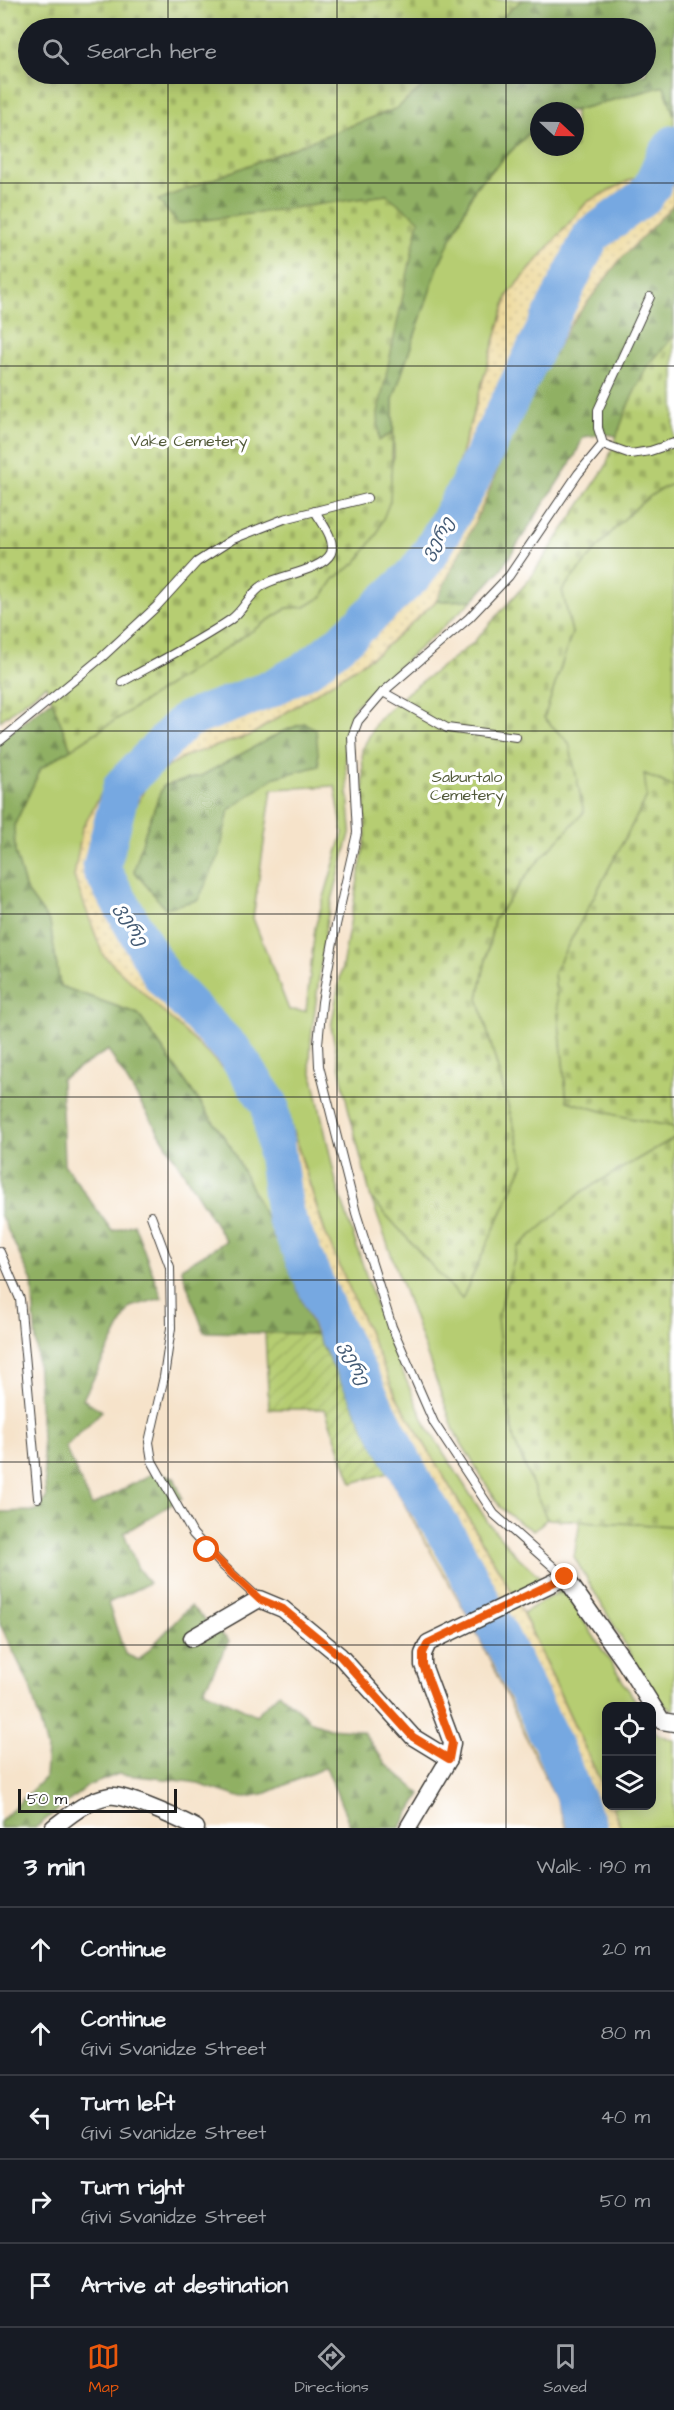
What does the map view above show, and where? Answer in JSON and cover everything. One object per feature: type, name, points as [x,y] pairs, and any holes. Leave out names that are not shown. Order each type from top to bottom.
[{"type":"street","points":[[408,1828],[449,1759],[452,1743],[423,1665],[423,1653],[428,1643],[565,1577],[625,1662],[662,1721],[674,1723]]},
{"type":"street","points":[[192,1638],[259,1599],[283,1609],[340,1656],[413,1737],[449,1759]]},
{"type":"street","points":[[53,1828],[82,1805],[111,1795],[173,1815],[196,1828]]},
{"type":"lane","points":[[603,444],[598,428],[598,410],[650,297]]},
{"type":"lane","points":[[603,444],[632,454],[650,452],[674,443]]},
{"type":"lane","points":[[565,1577],[494,1514],[434,1424],[392,1327],[356,1213],[319,1066],[318,1044],[322,1002],[336,926],[357,833],[352,737],[358,721],[383,692],[468,618],[509,576],[578,474],[603,444]]},
{"type":"lane","points":[[0,741],[101,658],[156,606],[197,562],[233,539],[284,519],[367,498]]},
{"type":"lane","points":[[122,682],[233,618],[251,594],[266,583],[319,564],[329,556],[332,549],[330,537],[315,511]]},
{"type":"lane","points":[[383,692],[447,728],[516,736]]},
{"type":"lane","points":[[151,1216],[170,1267],[171,1328],[164,1377],[149,1442],[152,1461],[193,1534],[259,1599]]},
{"type":"lane","points":[[0,1252],[20,1299],[38,1498]]},
{"type":"green space","name":"Vake Cemetery","points":[[0,0],[522,0],[501,18],[18,18],[18,84],[425,84],[397,108],[158,200],[178,224],[387,195],[419,220],[378,413],[379,441],[393,432],[390,501],[377,534],[357,562],[334,579],[323,596],[305,607],[287,608],[71,749],[46,685],[0,721]]},
{"type":"green space","points":[[522,0],[674,0],[674,115],[664,86],[584,108],[584,102],[530,102],[530,132],[476,186],[439,264],[393,399],[393,432],[379,441],[378,413],[387,195],[177,224],[158,200],[397,108],[425,84],[656,84],[656,18],[501,18]]},
{"type":"green space","points":[[664,86],[674,115],[674,148],[658,175],[632,179],[508,295],[456,472],[412,558],[341,624],[262,681],[184,708],[113,772],[82,829],[227,1072],[254,1112],[278,1242],[231,1147],[138,1014],[60,986],[50,923],[26,890],[15,852],[14,826],[41,768],[287,608],[305,607],[322,596],[334,579],[357,562],[394,457],[393,399],[439,264],[476,187],[530,132],[530,156],[584,156],[584,108]]},
{"type":"green space","points":[[632,179],[674,198],[674,336],[647,367],[629,403],[617,436],[605,434],[583,437],[575,456],[500,571],[473,600],[436,601],[434,514],[456,472],[508,295],[587,202]]},
{"type":"green space","name":"Saburtalo Cemetery","points":[[674,336],[674,484],[660,490],[630,513],[562,590],[572,633],[544,718],[569,743],[584,812],[532,868],[494,920],[478,998],[524,1163],[462,1299],[371,1198],[331,1027],[366,836],[362,750],[377,721],[408,692],[472,644],[529,580],[605,468],[629,403],[647,367]]},
{"type":"green space","points":[[674,484],[674,787],[645,774],[647,797],[554,972],[567,1101],[616,1115],[674,1127],[674,1138],[583,1191],[514,1440],[547,1519],[534,1530],[521,1524],[500,1507],[455,1433],[371,1198],[462,1299],[524,1163],[478,998],[494,920],[532,868],[569,743],[544,718],[572,633],[562,590],[630,513],[660,490]]},
{"type":"green space","points":[[473,600],[353,708],[344,740],[351,830],[327,919],[311,1039],[310,1064],[336,1182],[383,1328],[426,1425],[489,1524],[514,1553],[540,1577],[516,1599],[396,1396],[327,1238],[279,1088],[266,1070],[175,977],[133,915],[114,864],[128,821],[150,778],[185,756],[251,735],[378,653],[436,601]],"holes":[[[304,723],[319,766],[275,777],[228,810],[219,856],[134,871],[146,830],[163,786],[201,776],[282,732]],[[335,786],[343,833],[315,928],[306,1011],[289,1010],[253,918],[272,789]]]},
{"type":"green space","points":[[52,700],[71,749],[41,768],[14,826],[15,852],[26,890],[50,923],[60,986],[138,1014],[231,1147],[278,1242],[316,1334],[204,1332],[181,1268],[226,1241],[108,1050],[61,1079],[64,1164],[112,1231],[134,1224],[162,1298],[130,1307],[83,1399],[102,1411],[65,1447],[92,1506],[155,1472],[174,1477],[182,1498],[124,1533],[137,1567],[149,1583],[108,1603],[125,1654],[139,1660],[190,1606],[229,1641],[204,1690],[256,1715],[279,1693],[312,1722],[329,1728],[363,1732],[386,1764],[421,1794],[400,1828],[351,1828],[326,1767],[267,1793],[242,1798],[192,1782],[118,1774],[88,1786],[35,1828],[0,1828],[0,1822],[45,1777],[47,1748],[30,1686],[0,1624],[0,1512],[37,1511],[46,1498],[32,1281],[0,1214],[0,740]]},
{"type":"green space","points":[[304,723],[316,729],[319,766],[275,777],[229,810],[219,856],[198,900],[165,908],[134,871],[146,830],[163,786],[201,776],[282,732]]},
{"type":"green space","points":[[644,774],[674,787],[674,1127],[616,1115],[567,1101],[554,972],[647,797]]},
{"type":"green space","points":[[674,1138],[674,1526],[547,1519],[514,1440],[497,1318],[518,1247],[583,1191]]},
{"type":"green space","points":[[265,1333],[316,1334],[388,1473],[352,1483],[325,1409],[269,1409]]},
{"type":"green space","points":[[580,1521],[674,1526],[674,1710],[659,1703],[574,1557]]},
{"type":"green space","points":[[563,1589],[636,1702],[602,1702],[602,1785],[523,1613]]},
{"type":"green space","points":[[656,1732],[674,1740],[674,1828],[621,1828],[614,1810],[656,1810]]},
{"type":"sand","points":[[674,148],[674,204],[619,261],[570,325],[518,416],[485,501],[436,601],[378,653],[251,735],[185,756],[150,778],[128,821],[114,864],[133,915],[175,977],[266,1070],[279,1088],[324,1230],[396,1396],[516,1599],[602,1785],[602,1810],[614,1810],[621,1828],[566,1828],[557,1802],[472,1623],[412,1519],[316,1334],[278,1242],[254,1112],[227,1072],[103,955],[74,877],[82,829],[113,772],[184,708],[262,681],[341,624],[412,558],[456,472],[508,295],[587,202],[632,179],[658,175]]},
{"type":"waterway","name":"ვერე","points":[[588,1828],[551,1740],[507,1650],[455,1549],[413,1481],[336,1330],[285,1215],[270,1105],[235,1053],[163,978],[101,869],[122,786],[186,720],[268,690],[309,668],[346,638],[416,573],[432,550],[468,486],[591,236],[645,196],[664,158],[674,144]]},
{"type":"route","points":[[207,1550],[259,1599],[283,1609],[340,1656],[413,1737],[449,1759],[452,1743],[448,1726],[423,1665],[423,1653],[428,1643],[565,1577]]}]
